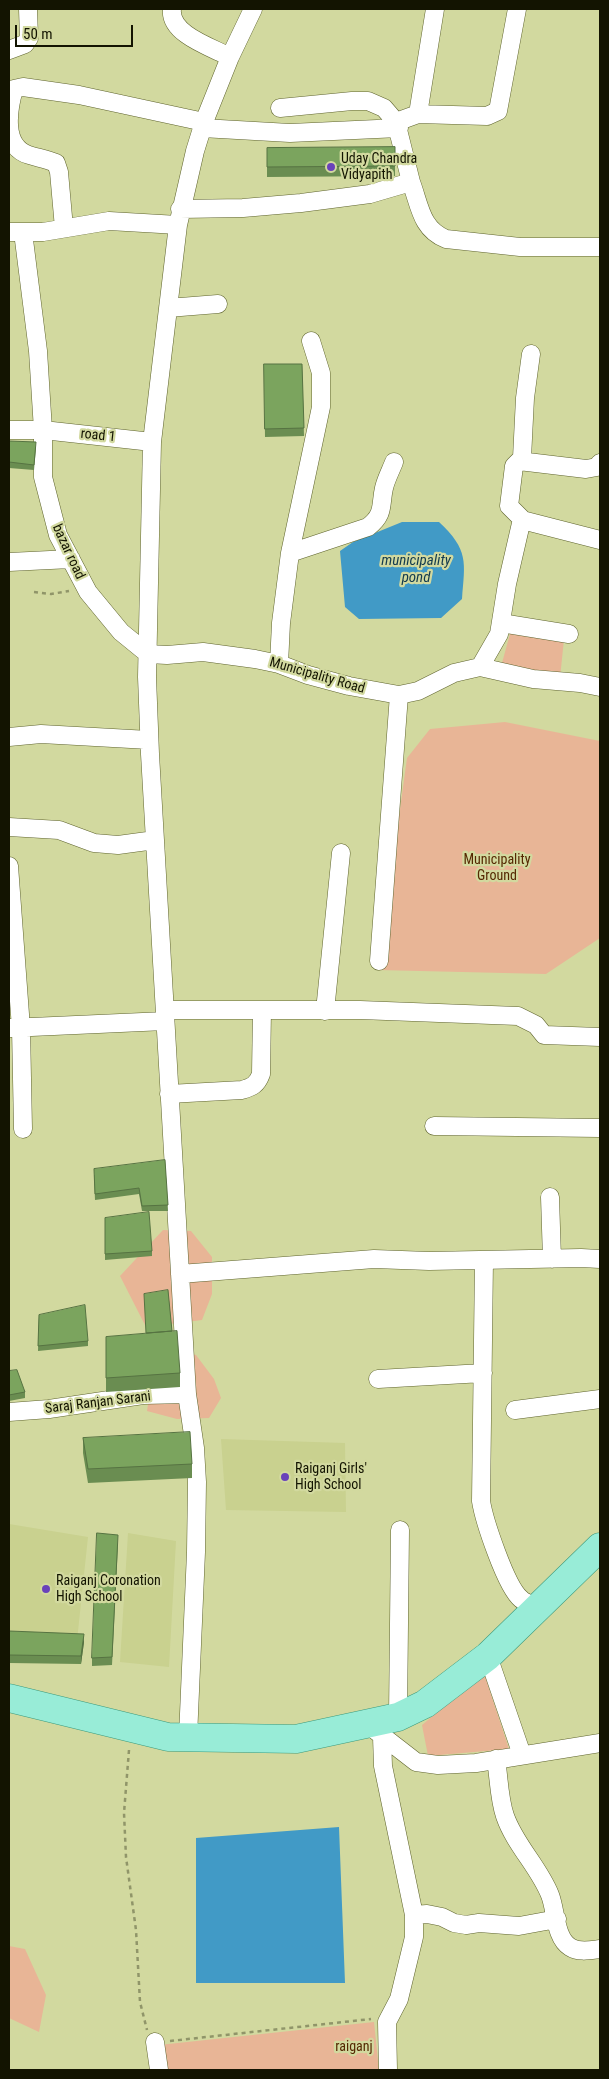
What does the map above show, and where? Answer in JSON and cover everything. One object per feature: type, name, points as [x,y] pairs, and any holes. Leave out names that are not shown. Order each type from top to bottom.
[{"type":"main road","points":[[9,1698],[168,1737],[296,1738],[383,1726],[425,1704],[488,1656],[600,1547]]},
{"type":"street","points":[[9,50],[25,44],[30,38],[28,9]]},
{"type":"street","points":[[172,9],[173,22],[180,30],[230,57]]},
{"type":"street","points":[[188,1737],[197,1482],[195,1448],[187,1394],[149,740],[148,654],[152,442],[179,217],[203,125],[230,57],[253,9]]},
{"type":"street","points":[[418,114],[435,9]]},
{"type":"street","points":[[64,228],[59,172],[56,163],[19,150],[10,137],[9,107],[11,88],[23,87],[79,95],[203,125],[290,133],[397,125],[418,114],[487,116],[498,111],[518,9]]},
{"type":"street","points":[[280,108],[352,101],[368,101],[384,108],[397,125],[411,182],[428,228],[436,235],[446,239],[520,247],[600,247]]},
{"type":"street","points":[[16,232],[42,232],[109,222],[179,217],[284,205],[370,194],[411,182]]},
{"type":"street","name":"bazar road","points":[[16,232],[36,334],[43,430],[43,477],[58,535],[88,592],[121,632],[148,654]]},
{"type":"street","points":[[168,308],[218,304]]},
{"type":"street","points":[[279,664],[281,623],[290,553],[321,408],[321,373],[310,341]]},
{"type":"street","points":[[531,354],[525,398],[522,458],[514,466],[509,506],[522,520],[600,540]]},
{"type":"street","points":[[9,430],[43,430]]},
{"type":"street","name":"road 1","points":[[43,430],[152,442]]},
{"type":"street","points":[[519,461],[586,470],[597,467],[600,463]]},
{"type":"street","points":[[290,553],[368,526],[377,520],[382,507],[384,487],[394,462]]},
{"type":"street","points":[[480,667],[499,634],[507,584],[522,520]]},
{"type":"street","points":[[9,562],[71,559]]},
{"type":"street","points":[[501,623],[569,634]]},
{"type":"street","name":"Municipality Road","points":[[148,654],[167,655],[203,652],[279,664],[329,681],[375,692],[399,695],[418,691],[454,673],[480,667],[533,679],[580,683],[600,687]]},
{"type":"street","points":[[379,961],[399,695]]},
{"type":"street","points":[[9,737],[41,734],[149,740]]},
{"type":"street","points":[[9,827],[58,830],[94,843],[118,845],[155,840]]},
{"type":"street","points":[[325,1011],[341,854]]},
{"type":"street","points":[[9,866],[15,1028],[22,1130]]},
{"type":"street","points":[[170,1094],[242,1090],[252,1087],[258,1082],[261,1074],[262,1010]]},
{"type":"street","points":[[15,1028],[165,1015],[262,1010],[360,1010],[518,1016],[536,1026],[544,1035],[600,1037]]},
{"type":"street","points":[[434,1126],[600,1128]]},
{"type":"street","points":[[550,1197],[552,1259]]},
{"type":"street","points":[[180,1274],[374,1259],[429,1261],[600,1259]]},
{"type":"street","points":[[484,1260],[481,1501],[485,1521],[510,1583],[520,1598],[538,1608]]},
{"type":"street","points":[[378,1379],[483,1373]]},
{"type":"street","name":"Saraj Ranjan Sarani","points":[[9,1412],[49,1409],[143,1395],[187,1394]]},
{"type":"street","points":[[515,1410],[600,1399]]},
{"type":"street","points":[[388,2070],[387,2022],[399,1999],[414,1937],[414,1915],[383,1766],[383,1726],[400,1530]]},
{"type":"street","points":[[488,1656],[522,1755]]},
{"type":"street","points":[[383,1726],[416,1762],[438,1765],[496,1759],[600,1743]]},
{"type":"street","points":[[496,1759],[504,1813],[512,1833],[539,1873],[550,1896],[562,1940],[571,1948],[584,1951],[600,1949]]},
{"type":"street","points":[[414,1915],[427,1914],[466,1925],[489,1923],[519,1926],[557,1919]]},
{"type":"street","points":[[155,2042],[159,2070]]},
{"type":"path","points":[[34,592],[51,594],[88,592]]},
{"type":"path","points":[[132,1728],[126,1771],[124,1805],[126,1856],[136,1930],[140,2002],[148,2033],[155,2042],[389,2018]]},
{"type":"shaded area","name":"Raiganj Girls' High School","points":[[221,1439],[345,1443],[346,1512],[226,1510]]},
{"type":"shaded area","name":"Raiganj Coronation High School","points":[[9,1524],[88,1537],[76,1650],[9,1642]]},
{"type":"shaded area","name":"Raiganj Coronation High School","points":[[128,1533],[176,1541],[169,1667],[120,1662]]},
{"type":"green space","points":[[511,630],[564,639],[560,678],[502,663]]},
{"type":"green space","name":"Municipality Ground","points":[[505,722],[600,741],[600,938],[546,974],[378,970],[407,758],[430,729]]},
{"type":"green space","points":[[163,1230],[191,1231],[212,1257],[212,1294],[202,1320],[146,1327],[120,1276]]},
{"type":"green space","points":[[163,1347],[196,1355],[214,1379],[221,1398],[209,1418],[177,1419],[147,1411],[154,1365]]},
{"type":"green space","points":[[484,1673],[509,1749],[428,1756],[422,1725]]},
{"type":"green space","points":[[9,1946],[25,1949],[46,1995],[39,2032],[9,2018]]},
{"type":"green space","name":"raiganj","points":[[374,2022],[379,2070],[162,2070],[159,2045]]},
{"type":"water","name":"municipality pond","points":[[402,522],[439,522],[449,532],[456,541],[463,557],[462,599],[441,618],[359,619],[345,607],[340,551],[353,542]]},
{"type":"water","points":[[339,1827],[345,1983],[196,1983],[196,1838]]},
{"type":"building","points":[[395,147],[395,166],[267,167],[267,148]]},
{"type":"building","points":[[264,364],[302,364],[304,428],[265,429]]},
{"type":"building","points":[[9,441],[36,442],[34,465],[9,462]]},
{"type":"building","points":[[165,1160],[168,1205],[142,1206],[139,1188],[95,1194],[94,1169]]},
{"type":"building","points":[[149,1212],[152,1251],[105,1254],[105,1218]]},
{"type":"building","points":[[168,1290],[172,1331],[146,1333],[144,1294]]},
{"type":"building","points":[[85,1305],[88,1341],[38,1346],[39,1315]]},
{"type":"building","points":[[177,1331],[180,1373],[106,1378],[106,1337]]},
{"type":"building","points":[[17,1370],[25,1392],[9,1395],[9,1371]]},
{"type":"building","points":[[190,1432],[192,1464],[88,1469],[83,1438]]},
{"type":"building","points":[[97,1533],[118,1535],[112,1657],[92,1658]]},
{"type":"building","points":[[9,1631],[84,1634],[81,1656],[9,1655]]},
{"type":"place","name":"Uday Chandra Vidyapith","points":[[331,167]]},
{"type":"place","name":"Raiganj Girls' High School","points":[[285,1477]]},
{"type":"place","name":"Raiganj Coronation High School","points":[[46,1589]]}]
